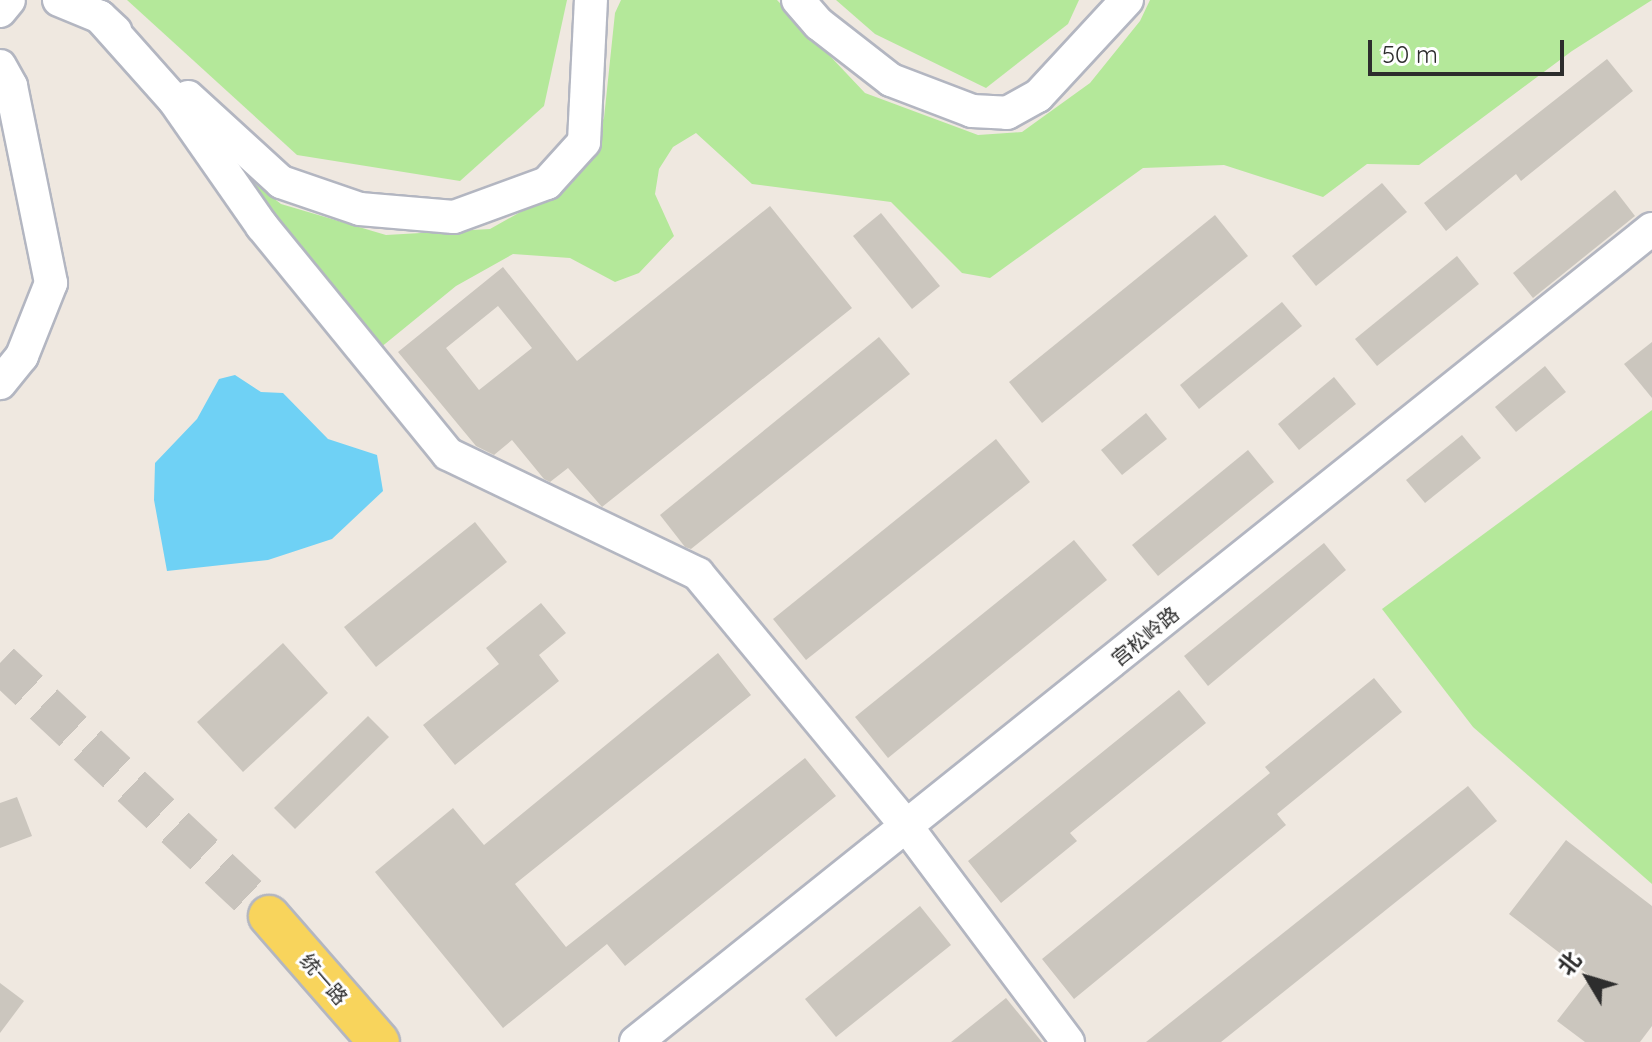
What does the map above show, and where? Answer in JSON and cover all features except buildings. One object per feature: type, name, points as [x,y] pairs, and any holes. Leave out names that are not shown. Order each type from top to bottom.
[{"type":"main road","name":"统一路","points":[[353,1042],[266,928],[379,1042]]},
{"type":"street","points":[[0,11],[9,0]]},
{"type":"street","points":[[59,0],[100,17],[281,182],[360,209],[454,217],[547,183],[584,142],[591,0]]},
{"type":"street","points":[[798,0],[819,24],[891,80],[972,111],[1007,113],[1038,96],[1127,0]]},
{"type":"street","points":[[100,17],[174,100],[262,226],[448,454],[698,574],[907,827],[1068,1042]]},
{"type":"street","points":[[0,66],[11,86],[51,283],[22,356],[0,383]]},
{"type":"street","name":"宫松岭路","points":[[636,1042],[1652,229]]},
{"type":"green space","points":[[127,0],[567,0],[544,106],[460,181],[297,155]]},
{"type":"green space","points":[[621,0],[777,0],[865,93],[978,135],[1022,132],[1090,83],[1140,21],[1150,0],[1652,0],[1572,51],[1419,165],[1367,164],[1323,197],[1224,165],[1143,168],[990,278],[962,273],[891,202],[752,184],[696,133],[673,147],[659,169],[655,194],[674,236],[639,273],[615,282],[570,258],[513,254],[456,286],[380,348],[222,158],[281,204],[386,235],[490,229],[572,183],[604,118],[615,13]]},
{"type":"green space","points":[[836,0],[1079,0],[1068,24],[986,88],[875,34]]},
{"type":"green space","points":[[1652,410],[1652,884],[1473,727],[1382,609]]},
{"type":"water","points":[[235,375],[261,392],[283,393],[328,439],[377,455],[383,491],[332,539],[268,560],[167,571],[154,500],[155,463],[197,419],[219,379]]},
{"type":"tunnel","points":[[0,663],[269,916]]}]
